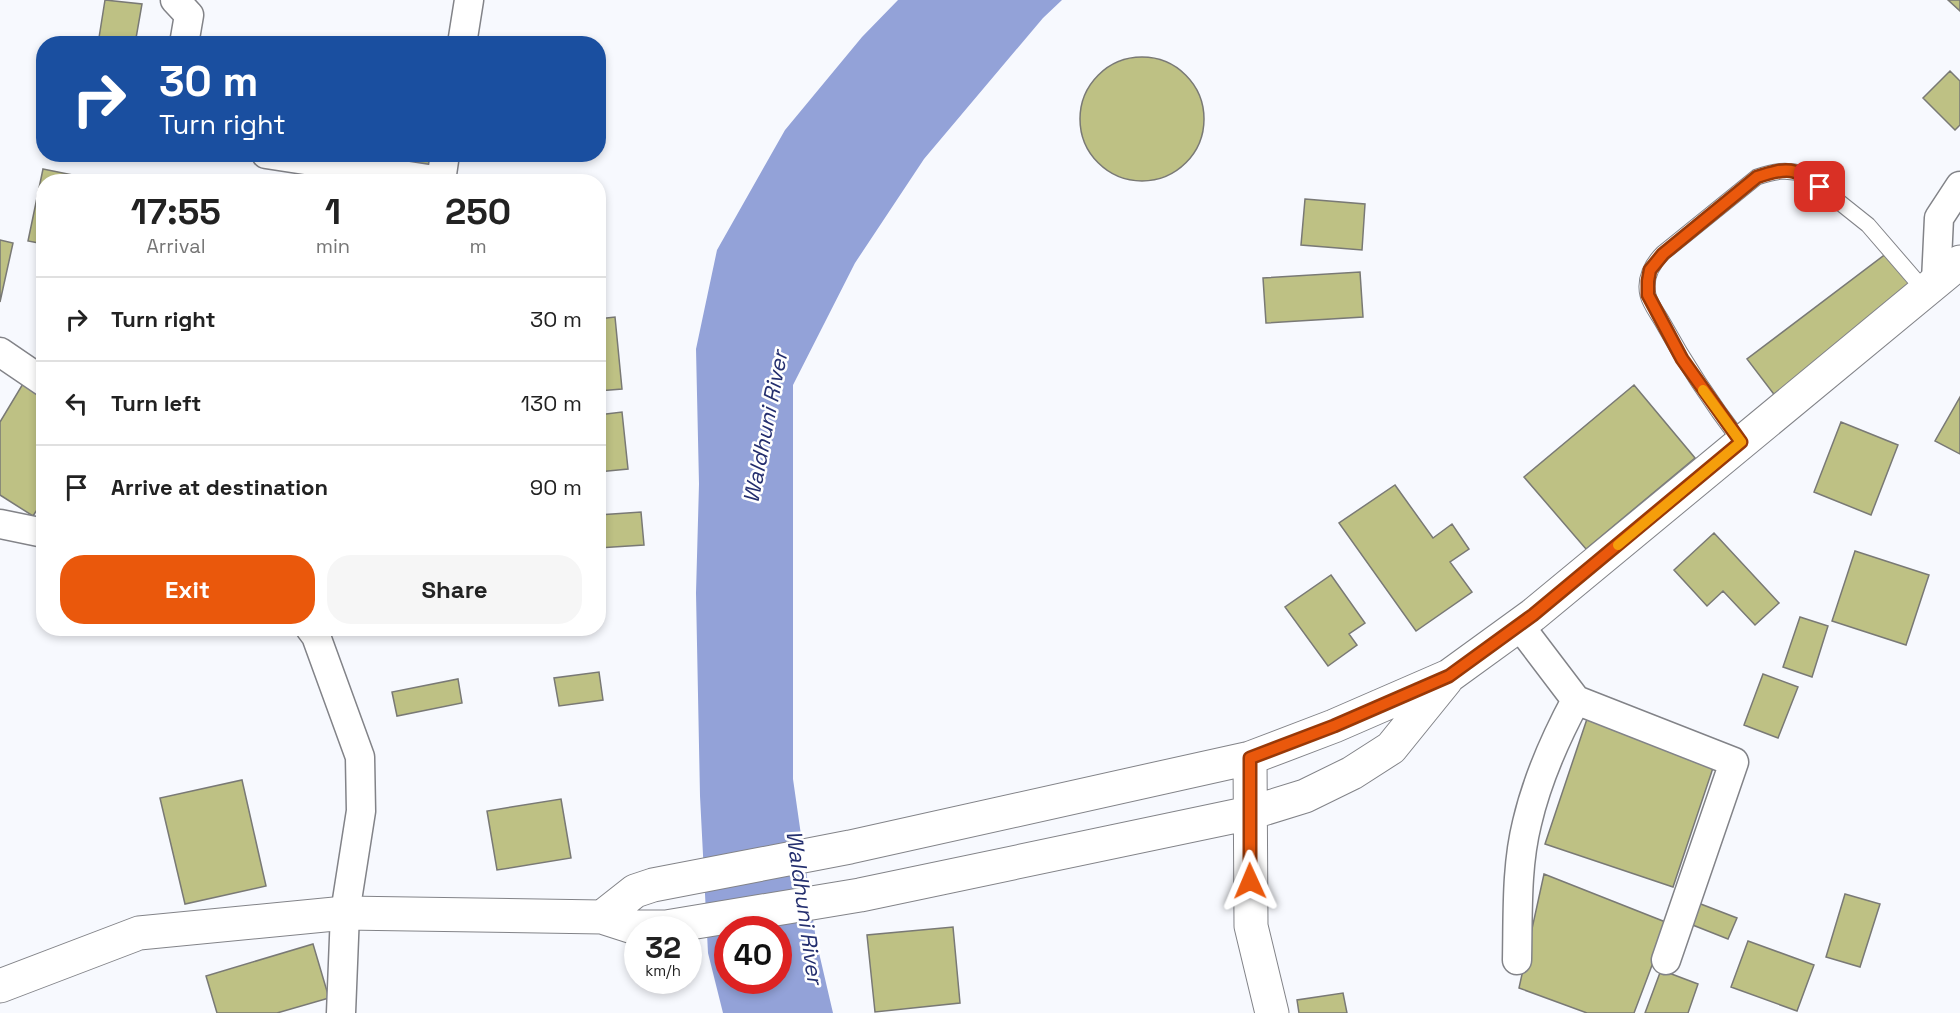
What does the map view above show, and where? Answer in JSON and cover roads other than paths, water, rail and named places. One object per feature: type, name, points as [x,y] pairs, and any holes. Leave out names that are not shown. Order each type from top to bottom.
[{"type":"main road","points":[[602,917],[635,891],[653,885],[850,847],[1250,758],[1334,726],[1449,676],[1520,625],[1940,278]]},
{"type":"main road","points":[[0,986],[139,933],[345,913],[602,917],[633,927],[666,927],[860,896],[1250,813],[1305,796],[1352,773],[1391,748],[1449,676]]},
{"type":"main road","points":[[1250,758],[1251,926],[1272,1013]]},
{"type":"street","points":[[175,0],[189,15],[185,36]]},
{"type":"street","points":[[463,36],[469,0]]},
{"type":"street","points":[[318,162],[396,174]]},
{"type":"street","points":[[1940,278],[1939,218],[1960,186]]},
{"type":"street","points":[[0,352],[36,377]]},
{"type":"street","points":[[0,524],[36,531]]},
{"type":"street","points":[[1520,625],[1576,700],[1734,762],[1666,960]]},
{"type":"street","points":[[317,636],[360,758],[361,811],[345,913],[341,1013]]},
{"type":"street","points":[[1517,960],[1518,886],[1526,824],[1553,744],[1576,700]]},
{"type":"lane","points":[[1741,442],[1682,359],[1648,295],[1650,270],[1663,254],[1757,177],[1776,171],[1791,170],[1804,174],[1940,278]]},
{"type":"water","name":"Waldhuni River","points":[[898,0],[1062,0],[1043,18],[924,159],[855,263],[793,385],[793,779],[816,940],[833,1013],[723,1013],[718,994],[792,994],[792,916],[714,916],[714,977],[708,953],[700,796],[696,593],[699,484],[696,349],[717,250],[785,130],[862,37]]}]
